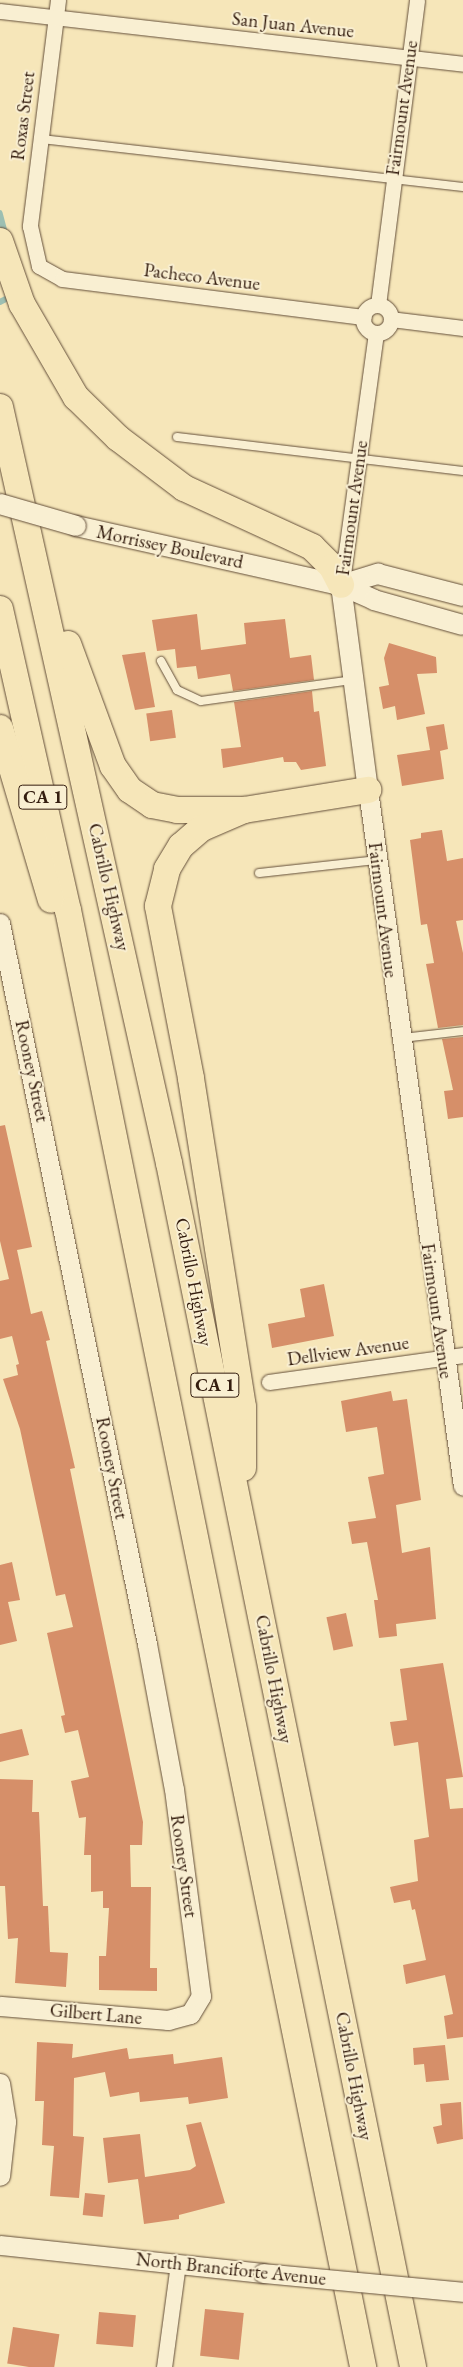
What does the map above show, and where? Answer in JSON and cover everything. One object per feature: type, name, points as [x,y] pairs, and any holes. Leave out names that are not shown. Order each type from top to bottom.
[{"type":"highway","points":[[0,241],[22,304],[76,396],[118,438],[184,488],[312,547],[332,567],[341,585]]},
{"type":"highway","name":"Cabrillo Highway","points":[[0,407],[152,1084],[413,2367]]},
{"type":"highway","points":[[30,541],[108,753],[121,779],[140,798],[165,809],[244,810],[368,790]]},
{"type":"highway","name":"CA 1","points":[[0,609],[82,986],[363,2367]]},
{"type":"highway","points":[[0,728],[36,854],[82,986]]},
{"type":"highway","points":[[244,810],[202,828],[181,846],[166,868],[158,906],[189,1070],[243,1407],[244,1531]]},
{"type":"main road","name":"Morrissey Boulevard","points":[[0,504],[76,526],[341,585],[374,600],[463,625]]},
{"type":"main road","name":"Morrissey Boulevard","points":[[341,585],[378,574],[463,596]]},
{"type":"main road","name":"Fairmount Avenue","points":[[341,585],[368,790]]},
{"type":"street","name":"Roxas Street","points":[[39,266],[30,226],[58,0]]},
{"type":"street","name":"Fairmount Avenue","points":[[378,305],[392,179],[417,0]]},
{"type":"street","name":"San Juan Avenue","points":[[0,11],[463,64]]},
{"type":"street","name":"Pacheco Avenue","points":[[39,266],[62,279],[364,317]]},
{"type":"street","points":[[378,305],[389,311],[391,319],[388,328],[376,333],[365,326],[364,317],[370,307],[378,305]]},
{"type":"street","points":[[391,319],[463,328]]},
{"type":"street","name":"Fairmount Avenue","points":[[341,585],[376,333]]},
{"type":"street","name":"Fairmount Avenue","points":[[368,790],[443,1358],[463,1486]]},
{"type":"street","name":"Rooney Street","points":[[0,923],[174,1789],[201,1996],[190,2014]]},
{"type":"street","name":"Dellview Avenue","points":[[269,1382],[463,1355]]},
{"type":"street","name":"Gilbert Lane","points":[[0,2006],[168,2020],[190,2014]]},
{"type":"street","points":[[0,2083],[6,2122],[0,2176]]},
{"type":"street","name":"North Branciforte Avenue","points":[[0,2245],[463,2292]]},
{"type":"street","points":[[164,2367],[178,2263]]},
{"type":"lane","points":[[41,139],[463,187]]},
{"type":"lane","points":[[176,437],[463,471]]},
{"type":"lane","points":[[161,661],[177,690],[201,701],[354,680]]},
{"type":"lane","points":[[258,874],[376,860]]},
{"type":"lane","points":[[400,1039],[463,1031]]},
{"type":"building","points":[[197,614],[201,650],[246,644],[244,623],[285,619],[290,658],[311,655],[314,680],[233,691],[230,674],[198,679],[196,666],[177,668],[175,649],[157,651],[152,620]]},
{"type":"building","points":[[389,643],[436,657],[437,673],[417,674],[425,714],[397,720],[395,706],[383,709],[379,687],[389,685],[384,658]]},
{"type":"building","points":[[145,652],[155,707],[135,710],[122,655]]},
{"type":"building","points":[[312,691],[314,712],[319,711],[326,766],[301,770],[296,762],[284,762],[283,757],[223,768],[221,749],[241,747],[234,702]]},
{"type":"building","points":[[172,710],[176,738],[150,741],[146,714]]},
{"type":"building","points":[[444,724],[448,749],[440,751],[444,779],[402,786],[397,755],[430,750],[426,727]]},
{"type":"building","points":[[442,830],[447,861],[463,858],[463,920],[456,921],[463,953],[463,1025],[438,1028],[426,964],[434,963],[427,924],[421,925],[410,840],[421,838],[421,833]]},
{"type":"building","points":[[463,1037],[463,1117],[448,1119],[444,1091],[453,1090],[442,1039]]},
{"type":"building","points":[[5,1125],[32,1247],[17,1250],[31,1314],[42,1311],[50,1340],[46,1341],[75,1468],[70,1469],[143,1822],[142,1845],[130,1845],[131,1887],[151,1887],[150,1968],[157,1968],[157,1991],[99,1990],[99,1956],[106,1956],[109,1908],[103,1908],[103,1891],[91,1892],[91,1855],[84,1855],[86,1817],[79,1818],[71,1781],[89,1777],[78,1730],[65,1733],[61,1716],[65,1715],[47,1633],[73,1627],[65,1594],[56,1596],[20,1429],[3,1379],[18,1375],[16,1365],[19,1364],[12,1336],[0,1339],[0,1281],[9,1279],[0,1241],[0,1126]]},
{"type":"building","points":[[324,1284],[334,1336],[272,1348],[268,1324],[305,1317],[300,1289]]},
{"type":"building","points":[[391,1391],[393,1401],[407,1399],[421,1500],[396,1505],[402,1553],[430,1547],[436,1619],[396,1624],[397,1636],[379,1638],[374,1600],[378,1600],[367,1542],[352,1544],[348,1522],[376,1518],[368,1477],[384,1474],[377,1427],[346,1432],[341,1401]]},
{"type":"building","points":[[12,1562],[20,1600],[8,1602],[17,1641],[0,1645],[0,1565]]},
{"type":"building","points":[[346,1613],[353,1646],[334,1650],[326,1617]]},
{"type":"building","points":[[443,1663],[463,1777],[446,1779],[450,1809],[463,1808],[463,2037],[447,2039],[444,2016],[453,2014],[445,1975],[406,1984],[403,1965],[426,1960],[415,1909],[412,1910],[410,1900],[394,1903],[390,1887],[418,1881],[414,1840],[429,1837],[418,1742],[394,1746],[390,1722],[407,1720],[400,1669]]},
{"type":"building","points":[[22,1729],[29,1755],[0,1762],[0,1734]]},
{"type":"building","points":[[0,1779],[33,1780],[32,1812],[39,1812],[43,1906],[48,1906],[50,1952],[68,1953],[66,1987],[15,1983],[18,1938],[8,1939],[5,1886],[0,1886]]},
{"type":"building","points":[[37,2042],[73,2044],[72,2058],[127,2048],[129,2059],[173,2054],[174,2064],[222,2057],[228,2098],[189,2104],[188,2097],[140,2102],[139,2092],[110,2097],[105,2072],[74,2078],[73,2136],[84,2137],[79,2198],[50,2196],[54,2146],[42,2145],[44,2101],[35,2101]]},
{"type":"building","points":[[445,2045],[449,2080],[426,2082],[424,2064],[414,2065],[413,2048]]},
{"type":"building","points":[[461,2102],[463,2139],[437,2144],[433,2127],[442,2125],[440,2104]]},
{"type":"building","points":[[201,2122],[225,2203],[179,2215],[179,2219],[144,2224],[138,2179],[108,2183],[103,2138],[140,2134],[145,2177],[190,2170],[196,2166],[186,2125]]},
{"type":"building","points":[[85,2193],[105,2195],[103,2217],[83,2215]]},
{"type":"building","points":[[205,2309],[244,2313],[239,2360],[200,2356]]},
{"type":"building","points":[[99,2312],[136,2315],[133,2347],[96,2344]]},
{"type":"building","points":[[13,2327],[59,2334],[54,2367],[29,2367],[7,2364]]},
{"type":"waterway","points":[[0,213],[6,235]]},
{"type":"waterway","points":[[0,302],[12,296]]}]
